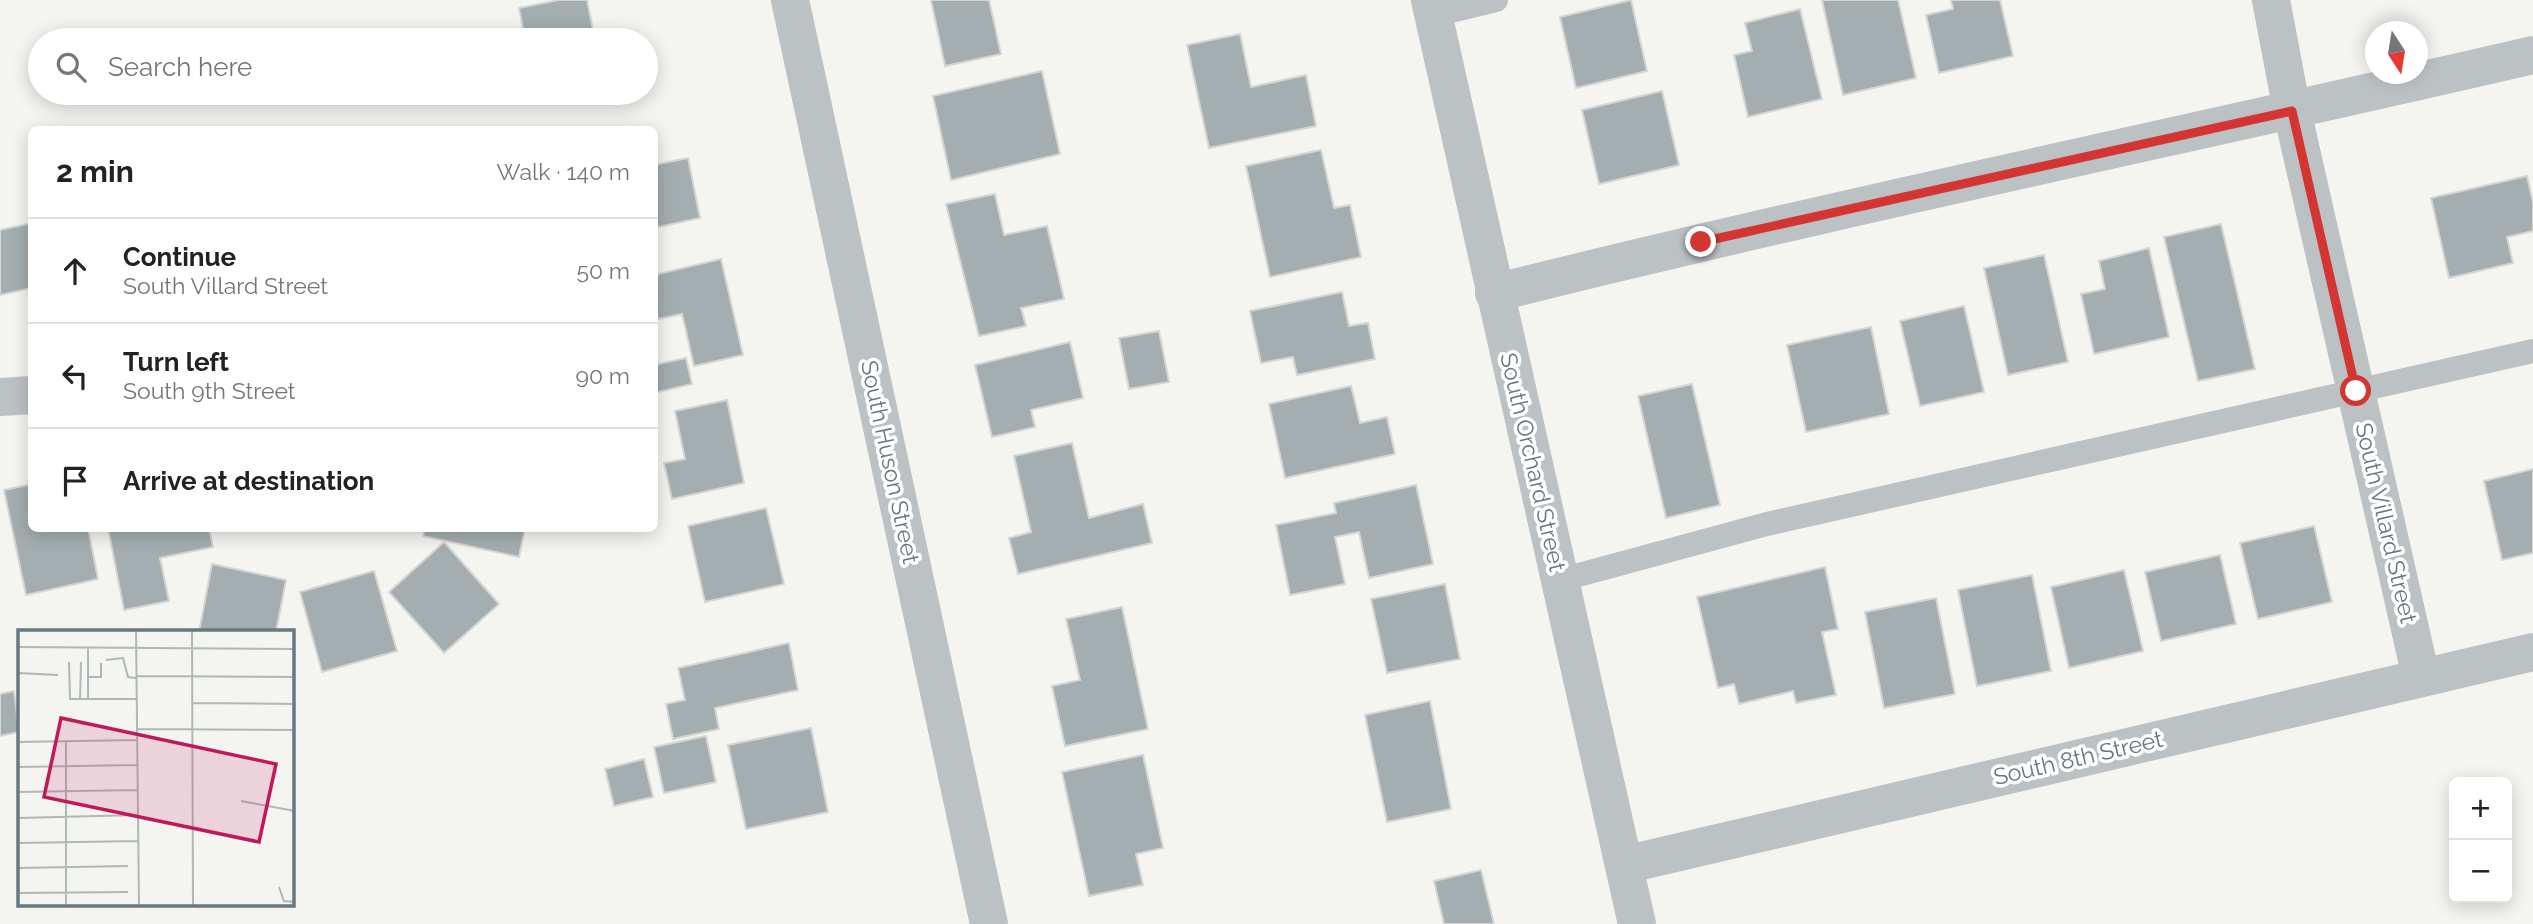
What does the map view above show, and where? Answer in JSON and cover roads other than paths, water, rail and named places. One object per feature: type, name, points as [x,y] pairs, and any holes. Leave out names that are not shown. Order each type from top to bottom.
[{"type":"street","name":"South Huson Street","points":[[790,0],[989,924]]},
{"type":"street","name":"South Villard Street","points":[[2271,0],[2292,111],[2421,677]]},
{"type":"street","name":"South Orchard Street","points":[[1432,8],[1637,924]]},
{"type":"street","points":[[1494,293],[1701,242],[2533,55]]},
{"type":"street","points":[[0,397],[28,396]]},
{"type":"street","name":"South 8th Street","points":[[1624,865],[2533,652]]},
{"type":"lane","points":[[1432,8],[1496,0]]},
{"type":"lane","points":[[1560,580],[1767,524],[2533,351]]}]
